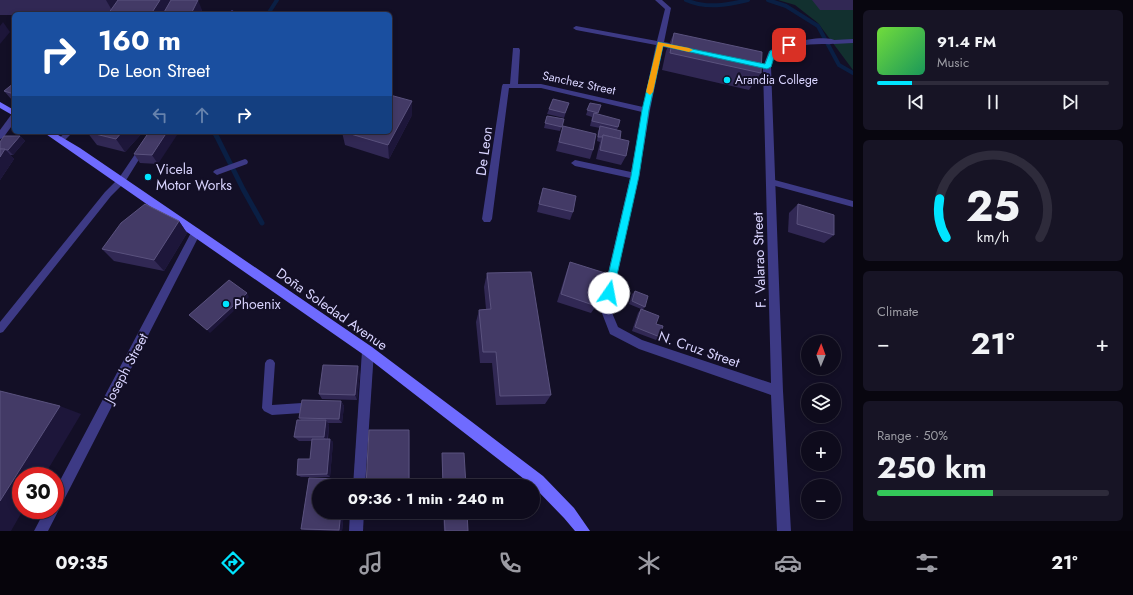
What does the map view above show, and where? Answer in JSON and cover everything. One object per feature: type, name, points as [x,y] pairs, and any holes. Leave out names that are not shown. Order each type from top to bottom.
[{"type":"main road","points":[[0,105],[12,112]]},
{"type":"main road","name":"Doña Soledad Avenue","points":[[50,134],[122,180],[368,351],[538,481],[569,513],[582,531]]},
{"type":"street","points":[[575,163],[635,176],[646,110],[668,8],[658,0]]},
{"type":"street","points":[[576,28],[691,50]]},
{"type":"street","name":"F. Valarao Street","points":[[784,531],[777,391],[771,182],[764,66],[772,53],[789,45],[804,41],[834,42]]},
{"type":"street","name":"De Leon","points":[[487,219],[516,50]]},
{"type":"street","name":"Sanchez Street","points":[[510,86],[541,86],[646,110]]},
{"type":"street","points":[[0,136],[12,120]]},
{"type":"street","name":"N. Cruz Street","points":[[635,176],[605,308],[614,330],[639,344],[777,391]]},
{"type":"street","name":"Joseph Street","points":[[64,487],[196,232]]},
{"type":"street","points":[[358,479],[368,351]]},
{"type":"street","points":[[41,531],[47,519]]},
{"type":"street","points":[[356,531],[357,519]]},
{"type":"lane","points":[[834,42],[853,42]]},
{"type":"lane","points":[[61,140],[68,134]]},
{"type":"lane","points":[[0,329],[108,194],[122,180],[152,134]]},
{"type":"lane","points":[[217,172],[245,162]]},
{"type":"lane","points":[[771,182],[853,204]]},
{"type":"lane","points":[[270,363],[267,408],[272,410],[302,408]]},
{"type":"green space","points":[[778,0],[853,0],[853,70],[818,23],[795,5]]},
{"type":"building","points":[[118,0],[160,0],[152,12],[109,12]]},
{"type":"building","points":[[171,0],[198,0],[192,12],[164,12]]},
{"type":"building","points":[[674,33],[762,52],[761,73],[670,53]]},
{"type":"building","points":[[12,85],[12,93],[4,91]]},
{"type":"building","points":[[392,96],[412,101],[388,145],[351,134],[392,134]]},
{"type":"building","points":[[553,99],[569,103],[565,113],[549,109]]},
{"type":"building","points":[[590,103],[601,105],[598,113],[587,110]]},
{"type":"building","points":[[594,113],[620,120],[618,127],[592,121]]},
{"type":"building","points":[[547,116],[564,119],[562,127],[545,123]]},
{"type":"building","points":[[563,126],[596,134],[593,150],[559,142]]},
{"type":"building","points":[[600,126],[621,131],[620,139],[603,135],[602,137],[598,137]]},
{"type":"building","points":[[95,134],[120,134],[116,139]]},
{"type":"building","points":[[148,134],[166,134],[152,155],[134,154]]},
{"type":"building","points":[[603,135],[629,141],[626,156],[600,150]]},
{"type":"building","points":[[4,136],[20,136],[8,150],[0,149],[0,142]]},
{"type":"building","points":[[0,149],[5,149],[0,157]]},
{"type":"building","points":[[543,188],[576,196],[573,212],[539,204]]},
{"type":"building","points":[[145,204],[179,221],[154,260],[102,249],[121,223]]},
{"type":"building","points":[[798,204],[834,215],[834,235],[797,224]]},
{"type":"building","points":[[570,262],[605,273],[596,306],[561,294]]},
{"type":"building","points":[[531,272],[551,395],[500,396],[496,352],[483,352],[479,310],[491,309],[487,273]]},
{"type":"building","name":"Phoenix","points":[[229,280],[247,293],[207,330],[189,315]]},
{"type":"building","points":[[635,291],[648,296],[645,307],[632,301]]},
{"type":"building","points":[[641,309],[659,316],[656,324],[663,326],[660,337],[635,327]]},
{"type":"building","points":[[323,365],[358,366],[355,395],[319,394]]},
{"type":"building","points":[[0,391],[60,406],[21,467],[12,467],[12,482],[0,501]]},
{"type":"building","points":[[302,400],[341,401],[339,419],[299,418]]},
{"type":"building","points":[[297,420],[326,420],[324,437],[294,437]]},
{"type":"building","points":[[369,430],[409,430],[409,479],[366,479]]},
{"type":"building","points":[[312,439],[330,439],[327,474],[297,475],[298,459],[310,459]]},
{"type":"building","points":[[442,453],[464,453],[466,479],[443,479]]},
{"type":"building","points":[[309,478],[345,479],[312,479],[312,519],[340,519],[339,530],[301,529]]},
{"type":"building","points":[[444,519],[467,519],[468,531],[445,531]]},
{"type":"waterway","points":[[269,12],[277,0]]},
{"type":"waterway","points":[[686,0],[694,3],[709,5],[724,5],[748,0]]},
{"type":"waterway","points":[[768,0],[786,6],[818,26],[839,65],[853,73]]},
{"type":"waterway","points":[[216,135],[262,223]]},
{"type":"slow traffic","points":[[650,92],[660,44],[689,50]]},
{"type":"place","name":"Arandia College","points":[[727,80]]},
{"type":"place","name":"Vicela Motor Works","points":[[148,177]]},
{"type":"place","name":"Phoenix","points":[[226,304]]},
{"type":"route","points":[[609,293],[635,176],[646,110],[660,44],[767,67],[772,53],[789,45]]}]
